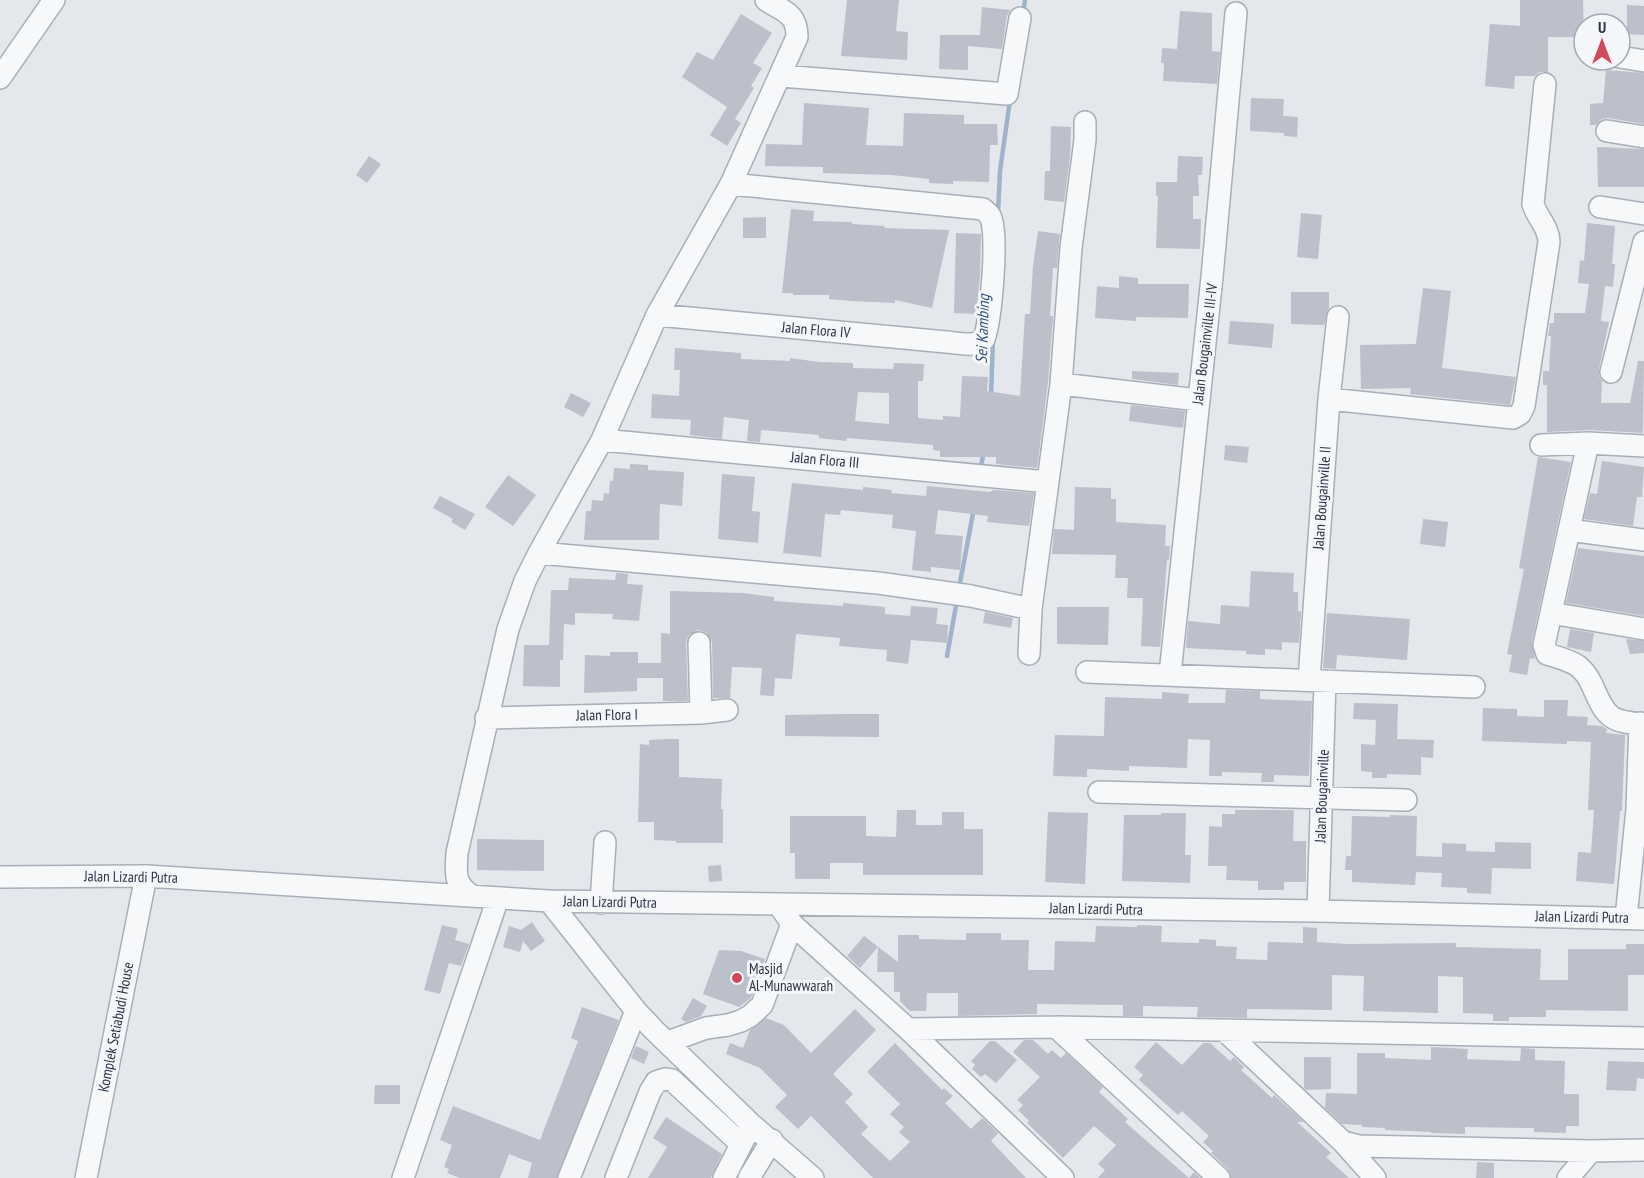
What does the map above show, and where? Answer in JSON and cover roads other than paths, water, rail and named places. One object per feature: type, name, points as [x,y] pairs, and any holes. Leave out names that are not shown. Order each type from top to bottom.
[{"type":"street","points":[[0,78],[54,0]]},
{"type":"street","points":[[472,896],[462,889],[456,878],[457,853],[508,629],[525,581],[538,553],[602,440],[657,315],[731,184],[797,38],[797,26],[792,16],[766,0]]},
{"type":"street","name":"Jalan Bougainville III-IV","points":[[1170,674],[1212,277],[1236,13]]},
{"type":"street","points":[[781,76],[1007,94],[1020,18]]},
{"type":"street","points":[[1329,399],[1513,418],[1520,414],[1524,406],[1549,242],[1548,231],[1533,204],[1545,84]]},
{"type":"street","points":[[1029,654],[1031,609],[1061,384],[1068,276],[1085,140],[1085,122]]},
{"type":"street","points":[[1607,131],[1644,136]]},
{"type":"street","name":"Jalan Flora IV","points":[[657,315],[974,344],[984,339],[991,303],[994,231],[990,216],[983,209],[731,184]]},
{"type":"street","points":[[1600,207],[1644,214]]},
{"type":"street","points":[[1611,372],[1644,242]]},
{"type":"street","name":"Jalan Bougainville II","points":[[1317,680],[1329,399],[1338,317]]},
{"type":"street","points":[[1061,384],[1198,400]]},
{"type":"street","name":"Jalan Flora III","points":[[602,440],[1048,482]]},
{"type":"street","points":[[1588,443],[1544,645],[1547,654],[1578,666],[1588,677],[1603,709],[1610,717],[1623,722],[1642,723],[1635,919]]},
{"type":"street","points":[[1541,445],[1588,443],[1644,447]]},
{"type":"street","points":[[1569,530],[1644,540]]},
{"type":"street","points":[[538,553],[878,583],[961,595],[1031,609]]},
{"type":"street","points":[[1551,613],[1644,629]]},
{"type":"street","points":[[699,643],[701,713]]},
{"type":"street","points":[[1088,672],[1474,687]]},
{"type":"street","name":"Jalan Bougainville","points":[[1317,680],[1322,798],[1318,911]]},
{"type":"street","name":"Jalan Flora I","points":[[486,718],[701,713],[728,710]]},
{"type":"street","points":[[1099,792],[1406,800]]},
{"type":"street","points":[[601,903],[605,842]]},
{"type":"street","name":"Jalan Lizardi Putra","points":[[0,877],[146,876],[601,903],[1318,911],[1635,919]]},
{"type":"street","name":"Komplek Setiabudi House","points":[[86,1178],[146,876]]},
{"type":"street","points":[[403,1178],[498,898]]},
{"type":"street","name":"Jalan Lizardi Putra","points":[[549,901],[650,1025],[752,1125],[813,1178]]},
{"type":"street","points":[[780,905],[792,924],[908,1029],[1063,1178]]},
{"type":"street","points":[[569,1178],[650,1025],[706,1028],[728,1025],[750,1016],[762,1005],[792,924]]},
{"type":"street","points":[[908,1029],[1056,1027],[1644,1038]]},
{"type":"street","points":[[1056,1027],[1219,1178]]},
{"type":"street","points":[[1224,1030],[1343,1142],[1375,1178]]},
{"type":"street","points":[[616,1178],[650,1092],[656,1082],[665,1079],[672,1080],[741,1144]]},
{"type":"street","points":[[724,1178],[752,1125]]},
{"type":"street","points":[[749,1178],[771,1140]]},
{"type":"street","points":[[1343,1142],[1359,1146],[1644,1150]]},
{"type":"street","points":[[1568,1178],[1591,1151]]},
{"type":"waterway","name":"Sei Kambing","points":[[1023,14],[1025,0]]},
{"type":"waterway","name":"Sei Kambing","points":[[998,213],[1000,171],[1010,100]]},
{"type":"waterway","name":"Sei Kambing","points":[[991,396],[993,339]]},
{"type":"waterway","name":"Sei Kambing","points":[[980,470],[984,452]]},
{"type":"waterway","name":"Sei Kambing","points":[[959,588],[974,508]]},
{"type":"waterway","name":"Sei Kambing","points":[[947,656],[957,600]]},
{"type":"place","name":"Masjid Al-Munawwarah","points":[[737,978]]}]
